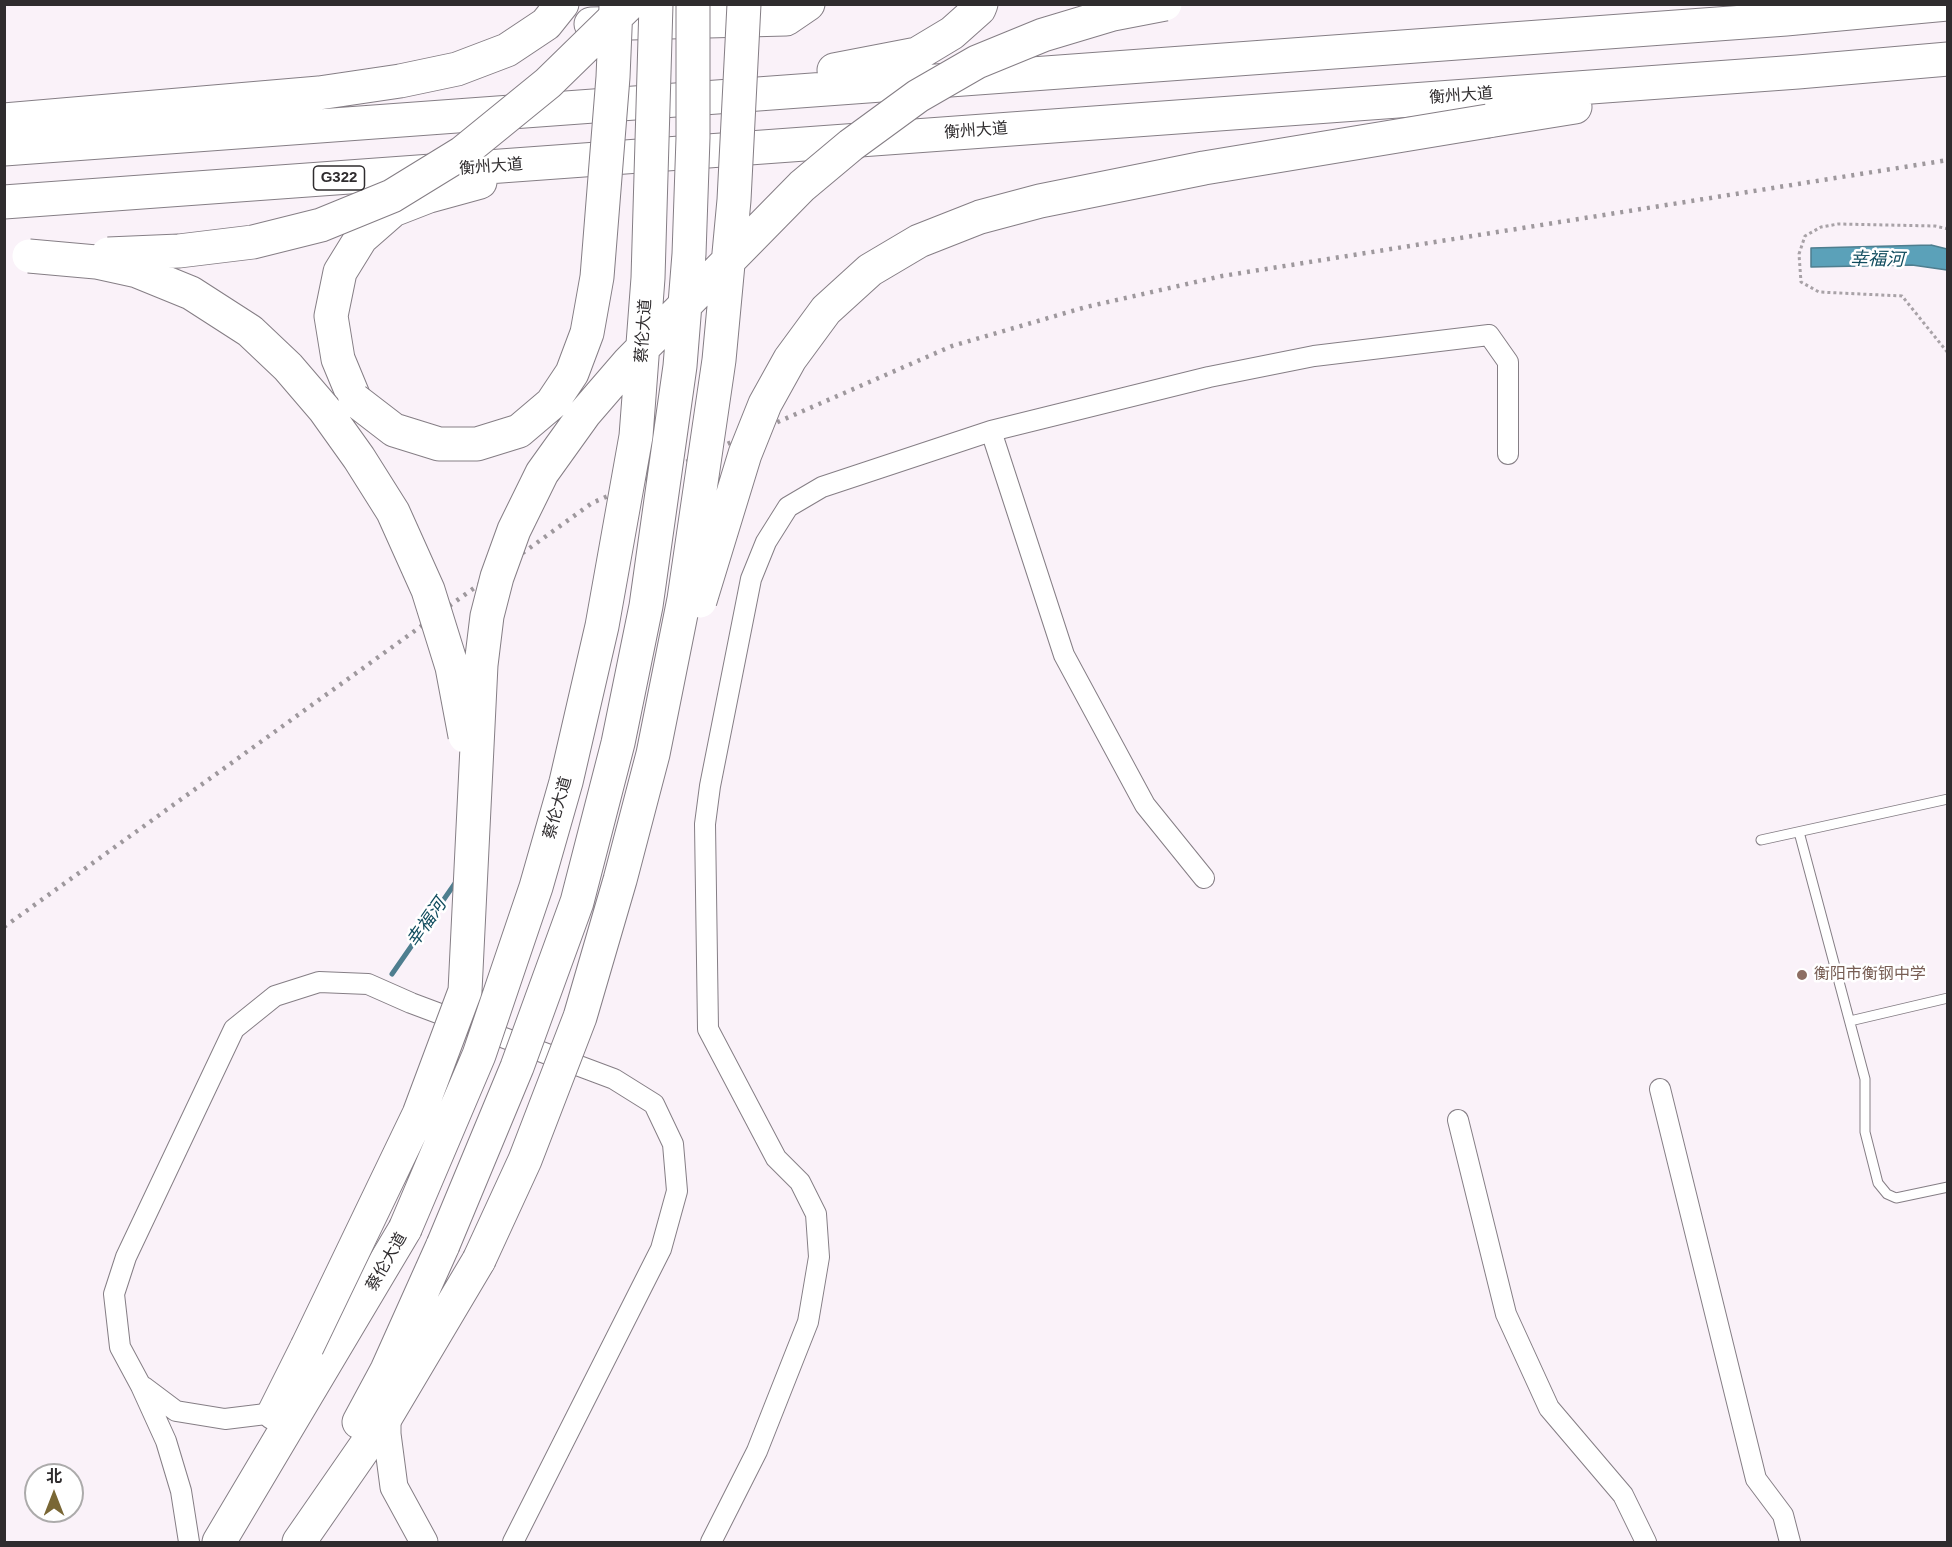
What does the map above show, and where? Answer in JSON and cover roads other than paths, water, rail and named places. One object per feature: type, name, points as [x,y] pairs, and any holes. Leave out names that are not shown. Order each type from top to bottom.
[{"type":"highway","points":[[4,120],[319,93],[400,81],[457,69],[507,50],[546,24],[562,4]]},
{"type":"highway","points":[[555,162],[429,196],[393,210],[361,238],[340,272],[331,316],[338,359],[355,400],[394,430],[439,444],[477,444],[519,431],[552,403],[572,373],[588,333],[597,277],[613,77],[616,4]]},
{"type":"highway","points":[[16,256],[179,251],[253,242],[321,225],[392,196],[462,153],[548,83],[629,4]]},
{"type":"highway","name":"蔡伦大道","points":[[219,1542],[405,1229],[479,1055],[536,887],[566,782],[602,626],[636,436],[648,278],[656,4]]},
{"type":"highway","points":[[294,1542],[387,1370],[443,1245],[517,1067],[577,902],[623,720],[646,606],[680,366],[689,254],[693,4]]},
{"type":"highway","points":[[653,754],[684,599],[719,360],[734,200],[744,4]]},
{"type":"highway","points":[[591,24],[786,19],[808,4]]},
{"type":"highway","points":[[672,100],[917,54],[952,33],[981,4]]},
{"type":"highway","points":[[211,1542],[419,1114],[465,991],[481,665],[488,616],[497,577],[514,530],[542,473],[585,413],[628,362],[802,186],[851,145],[918,96],[977,62],[1043,35],[1113,14],[1165,4]]},
{"type":"highway","points":[[4,149],[1774,20],[1947,4]]},
{"type":"highway","name":"衡州大道","points":[[4,202],[1798,72],[1947,59]]},
{"type":"highway","points":[[299,1542],[387,1415],[479,1260],[525,1160],[580,1017],[620,880],[653,754],[745,454],[765,404],[790,358],[826,310],[870,270],[920,241],[980,218],[1040,201],[1204,168],[1798,72]]},
{"type":"highway","points":[[4,144],[67,145]]},
{"type":"highway","points":[[16,256],[96,262],[137,271],[191,293],[250,331],[288,367],[324,409],[359,458],[393,512],[428,590],[452,667],[466,741],[475,810]]},
{"type":"highway","points":[[274,1413],[374,1284]]},
{"type":"street","points":[[711,1542],[757,1451],[808,1322],[819,1257],[816,1214],[800,1182],[776,1158],[708,1029],[705,824],[710,786],[751,579],[766,542],[788,507],[822,487],[991,431],[1209,377],[1314,356],[1489,335],[1508,362],[1508,454]]},
{"type":"street","points":[[991,431],[1064,655],[1145,805],[1204,878]]},
{"type":"street","points":[[189,1542],[181,1491],[166,1440],[120,1347],[114,1294],[126,1257],[234,1029],[275,996],[319,982],[368,984],[411,1003],[615,1079],[654,1104],[674,1144],[677,1191],[661,1249],[513,1542]]},
{"type":"street","points":[[1660,1089],[1756,1479],[1783,1515],[1790,1542]]},
{"type":"street","points":[[1458,1120],[1506,1314],[1549,1408],[1623,1495],[1646,1542]]},
{"type":"street","points":[[387,1370],[387,1434],[394,1487],[424,1542]]},
{"type":"street","points":[[141,1386],[176,1411],[225,1419],[274,1413]]},
{"type":"lane","points":[[1761,840],[1947,799]]},
{"type":"lane","points":[[1799,832],[1865,1079],[1865,1132],[1878,1183],[1887,1194],[1896,1198],[1947,1186]]},
{"type":"lane","points":[[1850,1021],[1947,998]]},
{"type":"water","points":[[1931,245],[1947,249],[1947,270],[1912,265],[1811,267],[1811,248]]},
{"type":"waterway","name":"幸福河","points":[[392,974],[458,879]]},
{"type":"railway","points":[[4,927],[592,503],[952,346],[1086,307],[1222,276],[1948,160]]},
{"type":"place","name":"衡阳市衡钢中学","points":[[1802,975]]}]
